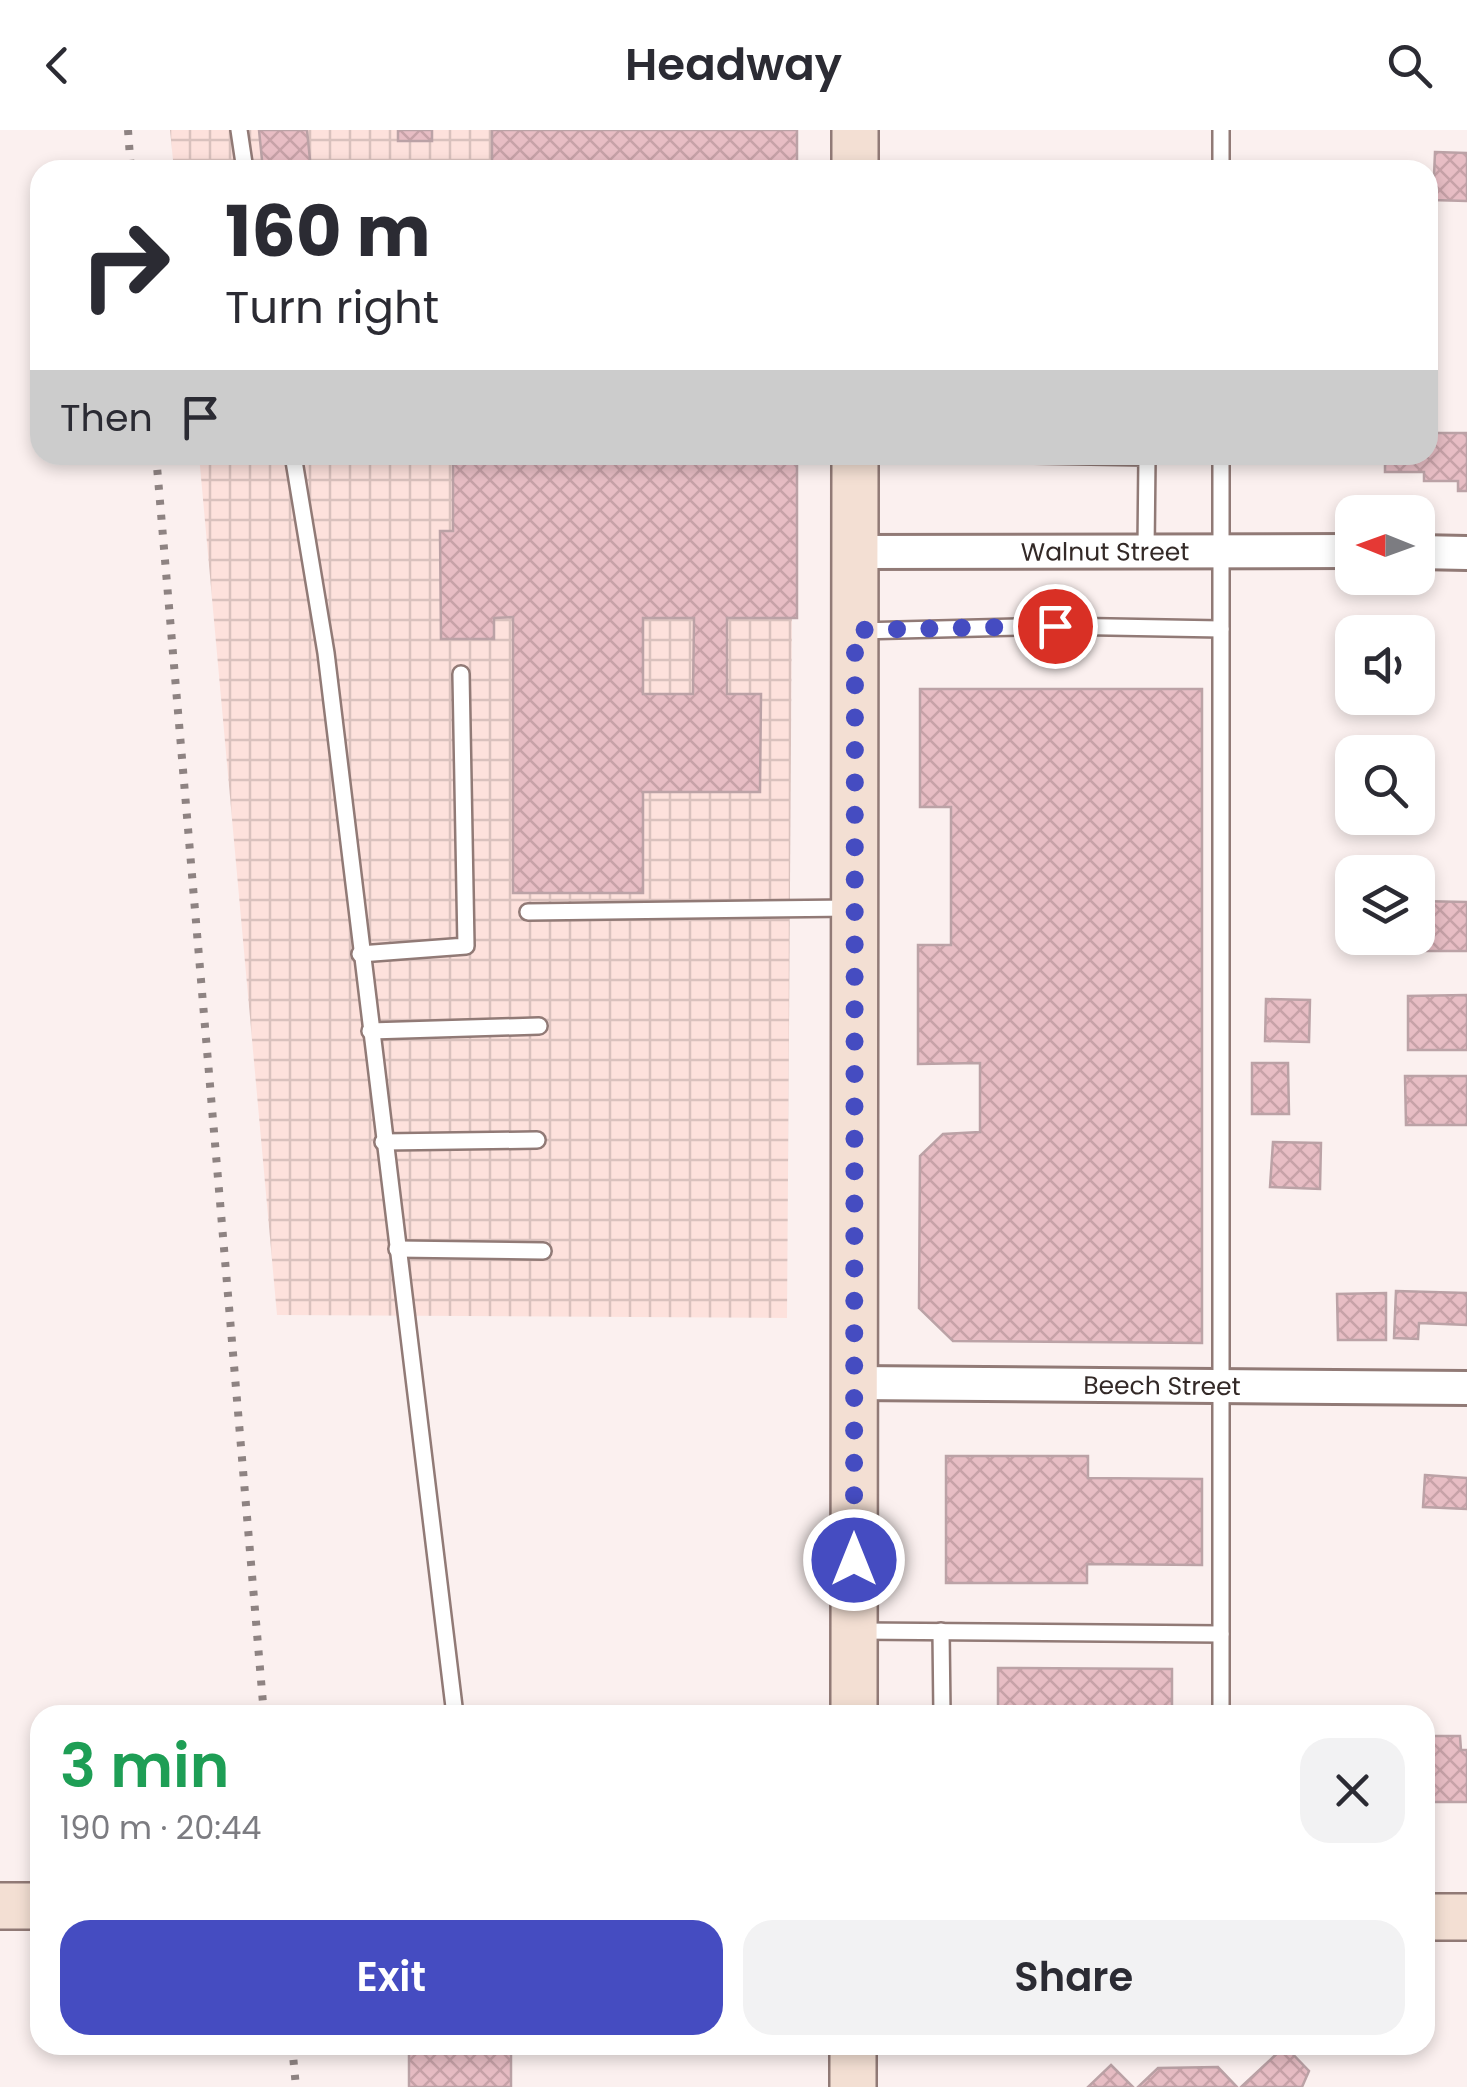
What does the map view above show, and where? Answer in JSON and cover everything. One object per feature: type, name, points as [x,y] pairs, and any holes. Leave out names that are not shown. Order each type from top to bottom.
[{"type":"main road","points":[[855,130],[855,160]]},
{"type":"main road","points":[[854,1705],[855,465]]},
{"type":"main road","points":[[0,1906],[30,1906]]},
{"type":"main road","points":[[1435,1916],[1467,1917]]},
{"type":"main road","points":[[853,2055],[853,2087]]},
{"type":"street","name":"Walnut Street","points":[[855,552],[1335,551]]},
{"type":"street","points":[[1435,552],[1467,553]]},
{"type":"street","name":"Beech Street","points":[[854,1383],[1467,1388]]},
{"type":"lane","points":[[238,130],[243,160]]},
{"type":"lane","points":[[1221,130],[1221,160]]},
{"type":"lane","points":[[295,465],[326,653],[454,1705]]},
{"type":"lane","points":[[1146,550],[1147,465]]},
{"type":"lane","points":[[1221,465],[1221,1705]]},
{"type":"lane","points":[[855,630],[1055,626],[1221,629]]},
{"type":"lane","points":[[360,954],[466,946],[460,674]]},
{"type":"lane","points":[[528,912],[855,908]]},
{"type":"lane","points":[[370,1032],[539,1026]]},
{"type":"lane","points":[[383,1142],[537,1140]]},
{"type":"lane","points":[[397,1250],[542,1250]]},
{"type":"lane","points":[[854,1631],[1221,1634]]},
{"type":"lane","points":[[942,1632],[942,1705]]},
{"type":"shaded area","points":[[170,130],[795,130],[795,160],[173,160]]},
{"type":"shaded area","points":[[200,465],[793,465],[787,1318],[277,1315]]},
{"type":"building","points":[[259,130],[307,130],[310,160],[262,160]]},
{"type":"building","points":[[398,130],[432,130],[432,141],[398,141]]},
{"type":"building","points":[[492,130],[797,130],[797,160],[492,160]]},
{"type":"building","points":[[1435,152],[1467,153],[1467,201],[1438,200],[1438,160],[1435,160]]},
{"type":"building","points":[[1438,433],[1467,433],[1467,491],[1458,491],[1458,481],[1424,481],[1424,472],[1385,472],[1385,465],[1438,465]]},
{"type":"building","points":[[453,465],[797,465],[797,618],[727,618],[727,694],[761,694],[760,792],[643,792],[643,893],[513,893],[513,617],[494,618],[494,639],[441,639],[440,531],[453,531]],"holes":[[[643,618],[694,618],[693,694],[643,694]]]},
{"type":"building","points":[[920,689],[1202,689],[1202,1343],[953,1341],[919,1308],[920,1156],[943,1134],[980,1132],[980,1063],[918,1064],[918,945],[951,945],[951,807],[920,807]]},
{"type":"building","points":[[1435,901],[1467,902],[1467,951],[1435,951]]},
{"type":"building","points":[[1467,995],[1467,1050],[1408,1050],[1408,996]]},
{"type":"building","points":[[1266,999],[1310,1000],[1309,1042],[1265,1041]]},
{"type":"building","points":[[1252,1063],[1288,1063],[1289,1114],[1252,1114]]},
{"type":"building","points":[[1405,1076],[1467,1076],[1467,1125],[1406,1125]]},
{"type":"building","points":[[1273,1142],[1321,1143],[1320,1189],[1270,1187]]},
{"type":"building","points":[[1396,1291],[1467,1293],[1467,1325],[1419,1323],[1418,1339],[1394,1338]]},
{"type":"building","points":[[1386,1293],[1386,1340],[1338,1340],[1337,1294]]},
{"type":"building","points":[[946,1456],[1088,1456],[1088,1478],[1202,1479],[1202,1565],[1087,1564],[1087,1583],[946,1583]]},
{"type":"building","points":[[1425,1475],[1467,1478],[1467,1509],[1423,1507]]},
{"type":"building","points":[[998,1668],[1172,1669],[1172,1705],[998,1705]]},
{"type":"building","points":[[1435,1736],[1460,1736],[1461,1750],[1467,1750],[1467,1802],[1435,1802]]},
{"type":"building","points":[[409,2055],[511,2055],[511,2087],[409,2087]]},
{"type":"building","points":[[1275,2055],[1294,2055],[1309,2071],[1302,2087],[1241,2087]]},
{"type":"building","points":[[1111,2065],[1133,2087],[1088,2087]]},
{"type":"building","points":[[1218,2067],[1237,2087],[1138,2087],[1158,2068]]},
{"type":"railway","points":[[128,130],[130,160]]},
{"type":"railway","points":[[157,465],[263,1705]]},
{"type":"railway","points":[[293,2055],[296,2087]]},
{"type":"route","points":[[854,1560],[855,630],[1055,626]]}]
